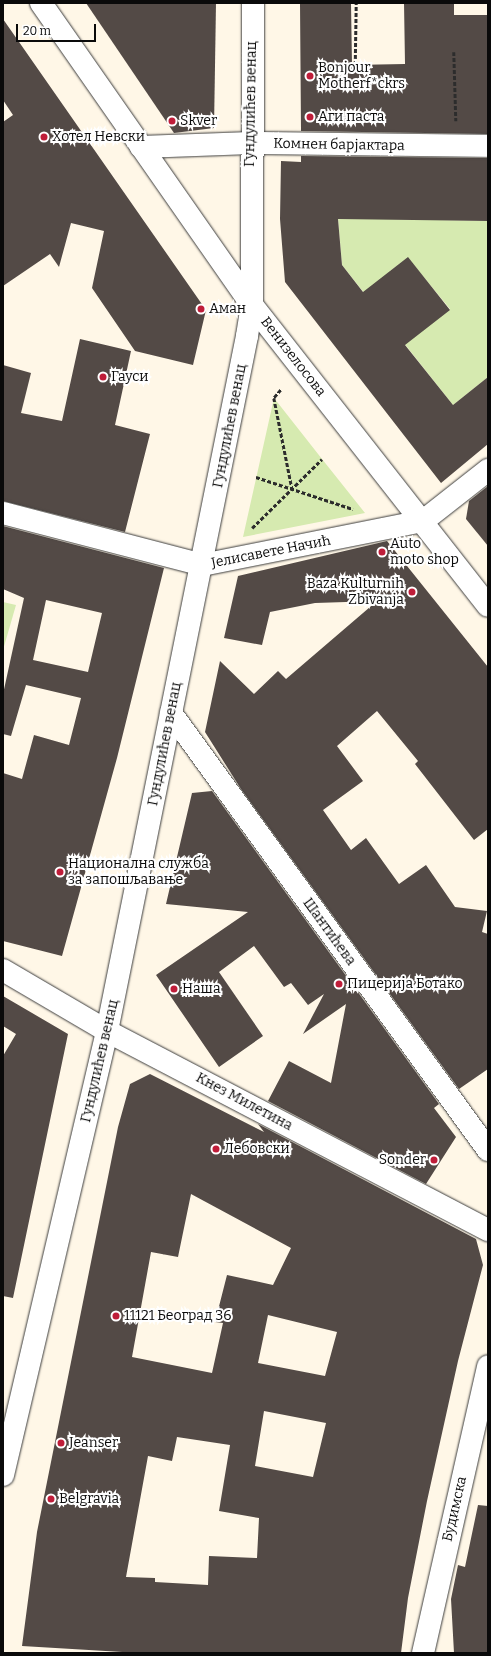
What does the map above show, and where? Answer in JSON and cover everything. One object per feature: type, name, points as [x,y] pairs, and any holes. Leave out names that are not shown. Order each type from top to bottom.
[{"type":"street","name":"Венизелосова","points":[[41,3],[252,305],[423,521],[488,606]]},
{"type":"street","name":"Гундулићев венац","points":[[3,1475],[107,1031],[202,565],[252,305],[251,144],[253,3]]},
{"type":"street","name":"Комнен барјактара","points":[[141,147],[251,144],[488,146]]},
{"type":"street","points":[[423,521],[488,470]]},
{"type":"street","name":"Јелисавете Начић","points":[[3,513],[202,565],[423,521]]},
{"type":"street","name":"Шантићева","points":[[171,713],[488,1150]]},
{"type":"street","name":"Кнез Милетина","points":[[3,970],[107,1031],[488,1230]]},
{"type":"street","name":"Будимска","points":[[423,1653],[488,1366]]},
{"type":"path","points":[[355,65],[356,3]]},
{"type":"path","points":[[454,52],[456,145]]},
{"type":"path","points":[[281,390],[274,398],[292,489]]},
{"type":"path","points":[[248,532],[322,459]]},
{"type":"path","points":[[256,477],[357,510]]},
{"type":"green space","points":[[338,218],[488,221],[488,377],[453,405],[342,265]],"holes":[[[408,258],[450,310],[390,271]]]},
{"type":"green space","points":[[274,398],[322,459],[365,513],[243,537]]},
{"type":"green space","points":[[3,602],[16,605],[3,650]]},
{"type":"building","points":[[86,3],[216,3],[214,128],[174,133]]},
{"type":"building","points":[[300,3],[351,3],[352,65],[405,64],[404,3],[454,3],[454,15],[488,15],[488,134],[301,131]]},
{"type":"building","points":[[3,19],[206,310],[193,365],[135,351],[92,288],[104,231],[71,223],[59,267],[50,254],[3,286],[3,122],[13,115],[3,100]]},
{"type":"building","points":[[301,156],[488,158],[488,221],[338,219],[342,265],[363,292],[408,257],[450,310],[405,345],[453,405],[488,377],[488,444],[441,483],[285,282],[280,219],[281,161],[301,162]]},
{"type":"building","points":[[80,339],[131,351],[115,425],[150,434],[125,532],[3,501],[3,365],[31,373],[21,413],[62,421]]},
{"type":"building","points":[[488,486],[488,546],[466,519],[469,501]]},
{"type":"building","points":[[3,526],[164,568],[117,758],[62,956],[3,941],[3,773],[22,779],[34,735],[69,745],[81,698],[26,685],[11,736],[3,734],[3,694],[24,598],[3,589]],"holes":[[[46,600],[102,613],[88,672],[33,660]]]},
{"type":"building","points":[[387,541],[488,667],[488,829],[474,840],[415,764],[418,761],[377,711],[337,746],[363,781],[323,810],[351,850],[366,838],[399,884],[426,865],[455,907],[487,911],[482,932],[488,934],[488,1069],[459,1089],[241,789],[205,732],[220,661],[254,694],[278,671],[286,679],[377,601],[315,603],[270,612],[262,645],[224,638],[238,576]]},
{"type":"building","points":[[212,791],[439,1104],[434,1108],[456,1137],[426,1184],[268,1101],[289,1061],[331,1083],[346,1004],[303,1034],[324,994],[308,1005],[291,983],[284,987],[254,946],[219,972],[263,1036],[219,1067],[156,975],[248,912],[166,904],[192,793]]},
{"type":"building","points":[[3,996],[68,1034],[13,1298],[3,1296],[3,1056],[16,1034],[3,1026]]},
{"type":"building","points":[[150,1074],[264,1132],[258,1124],[476,1239],[483,1265],[458,1361],[427,1501],[408,1598],[401,1653],[139,1653],[22,1646],[37,1532],[118,1127],[130,1084]],"holes":[[[191,1194],[291,1248],[273,1285],[227,1275],[215,1322],[223,1323],[212,1373],[132,1357],[151,1252],[178,1257]],[[268,1315],[337,1332],[325,1376],[258,1363]],[[264,1411],[326,1423],[313,1477],[255,1466]],[[177,1437],[230,1445],[219,1511],[259,1518],[257,1558],[209,1556],[208,1585],[155,1582],[155,1578],[126,1577],[148,1456],[172,1461]]]},
{"type":"building","points":[[478,1505],[488,1506],[488,1653],[454,1653],[451,1599],[458,1565],[465,1567]]},
{"type":"place","name":"Bonjour Motherf*ckrs","points":[[310,76]]},
{"type":"place","name":"Аги паста","points":[[310,117]]},
{"type":"place","name":"Skver","points":[[172,121]]},
{"type":"place","name":"Хотел Невски","points":[[44,137]]},
{"type":"place","name":"Аман","points":[[201,309]]},
{"type":"place","name":"Гауси","points":[[103,377]]},
{"type":"place","name":"Auto moto shop","points":[[382,552]]},
{"type":"place","name":"Baza Kulturnih Zbivanja","points":[[412,592]]},
{"type":"place","name":"Национална служба за запошљавање","points":[[60,872]]},
{"type":"place","name":"Пицерија Ботако","points":[[339,984]]},
{"type":"place","name":"Наша","points":[[174,989]]},
{"type":"place","name":"Лебовски","points":[[216,1149]]},
{"type":"place","name":"Sonder","points":[[434,1160]]},
{"type":"place","name":"11121 Београд 36","points":[[116,1316]]},
{"type":"place","name":"Jeanser","points":[[61,1443]]},
{"type":"place","name":"Belgravia","points":[[51,1499]]}]
